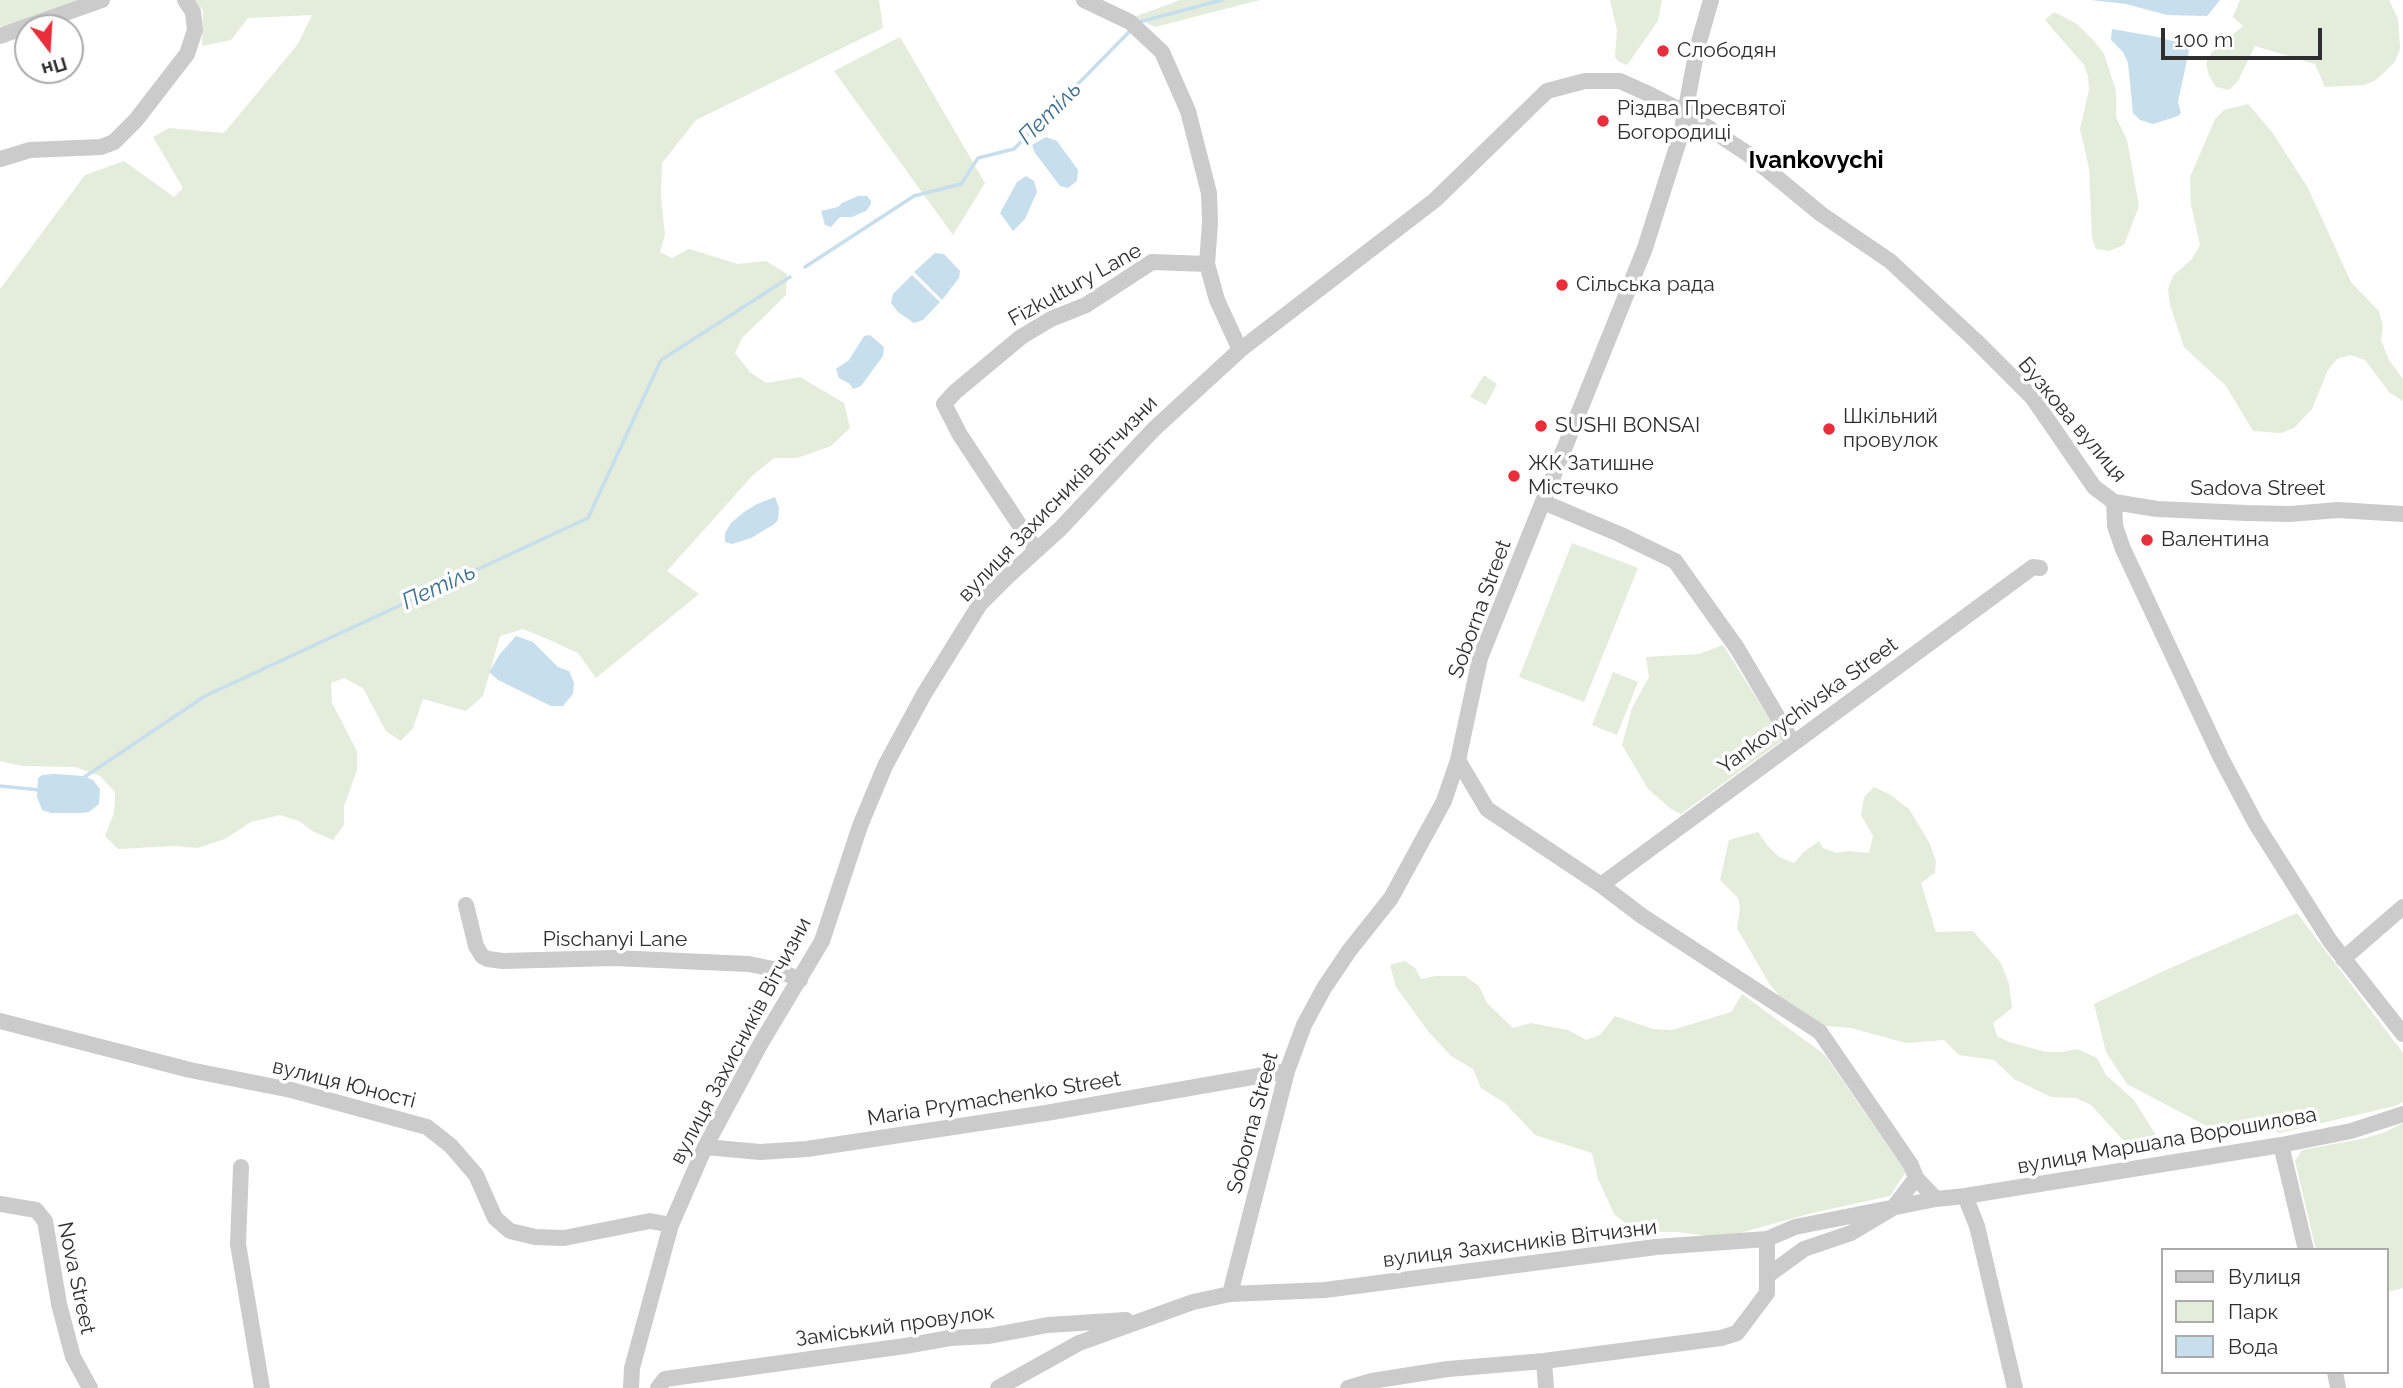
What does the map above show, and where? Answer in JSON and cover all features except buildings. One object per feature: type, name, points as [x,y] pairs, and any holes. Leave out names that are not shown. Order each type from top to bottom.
[{"type":"street","points":[[0,36],[102,0]]},
{"type":"street","points":[[0,159],[30,150],[101,146],[114,142],[136,120],[187,54],[195,30],[193,12],[185,0]]},
{"type":"street","points":[[1084,0],[1135,27],[1162,52],[1188,111],[1209,193],[1207,264],[1217,300],[1240,350]]},
{"type":"street","name":"Soborna Street","points":[[1230,1294],[1287,1071],[1304,1025],[1324,988],[1391,898],[1444,801],[1458,760],[1480,658],[1645,248],[1686,113],[1697,49],[1711,0]]},
{"type":"street","name":"вулиця Захисників Вітчизни","points":[[631,1388],[632,1368],[671,1225],[705,1147],[761,1043],[822,941],[860,827],[885,766],[924,694],[980,604],[1060,529],[1154,429],[1201,384],[1240,350],[1435,200],[1547,91],[1585,82],[1620,81],[1686,113]]},
{"type":"street","name":"Бузкова вулиця","points":[[1686,113],[1748,154],[1821,214],[1890,261],[2032,397],[2094,487],[2114,502],[2115,526],[2123,549],[2221,758],[2256,824],[2343,959],[2403,1034]]},
{"type":"street","name":"Fizkultury Lane","points":[[1036,550],[960,435],[944,404],[1021,337],[1051,319],[1086,305],[1152,262],[1207,264]]},
{"type":"street","points":[[1543,502],[1675,561],[1737,648],[1793,743]]},
{"type":"street","name":"Sadova Street","points":[[2114,502],[2157,509],[2246,513],[2338,510],[2403,514]]},
{"type":"street","name":"Yankovychivska Street","points":[[1601,885],[2033,567],[2040,568]]},
{"type":"street","points":[[1458,760],[1487,809],[1601,885],[1642,916],[1820,1032],[1911,1165],[1916,1178],[1936,1199]]},
{"type":"street","name":"Pischanyi Lane","points":[[466,905],[476,946],[482,956],[488,959],[503,961],[614,958],[749,964],[778,970],[800,980]]},
{"type":"street","points":[[2343,959],[2403,907]]},
{"type":"street","name":"вулиця Юності","points":[[0,1021],[190,1070],[291,1090],[427,1126],[451,1146],[476,1175],[495,1218],[510,1231],[535,1237],[564,1238],[650,1221],[671,1225]]},
{"type":"street","name":"Maria Prymachenko Street","points":[[705,1147],[760,1152],[807,1149],[1059,1111],[1287,1071]]},
{"type":"street","name":"вулиця Маршала Ворошилова","points":[[1893,1208],[2281,1145],[2351,1130],[2403,1114]]},
{"type":"street","points":[[2281,1145],[2306,1248]]},
{"type":"street","points":[[241,1167],[238,1244],[262,1388]]},
{"type":"street","points":[[1767,1276],[1804,1249],[1851,1233],[1893,1208],[1916,1178]]},
{"type":"street","points":[[1965,1196],[1977,1226],[2015,1388]]},
{"type":"street","name":"Nova Street","points":[[0,1204],[36,1210],[45,1221],[59,1304],[69,1344],[90,1388]]},
{"type":"street","name":"вулиця Захисників Вітчизни","points":[[999,1388],[1079,1343],[1193,1302],[1230,1294],[1325,1290],[1656,1247],[1767,1239],[1795,1227],[1893,1208]]},
{"type":"street","points":[[1348,1388],[1413,1381],[1448,1369],[1544,1361],[1721,1338],[1737,1332],[1767,1293],[1767,1239]]},
{"type":"street","name":"Заміський провулок","points":[[658,1388],[665,1378],[950,1338],[989,1336],[1048,1325],[1142,1319]]},
{"type":"street","points":[[1544,1361],[1546,1388]]},
{"type":"green space","points":[[0,0],[96,0],[51,14],[14,14],[14,25],[0,26]]},
{"type":"green space","points":[[193,0],[879,0],[883,28],[696,120],[662,163],[661,197],[665,235],[660,252],[672,258],[689,249],[738,264],[766,261],[787,274],[786,295],[742,338],[735,353],[750,372],[766,383],[800,377],[844,403],[850,428],[831,446],[797,458],[774,458],[753,475],[667,571],[699,594],[596,678],[578,653],[552,641],[523,629],[500,636],[483,696],[466,711],[423,699],[413,728],[401,741],[386,731],[363,688],[344,678],[331,683],[332,703],[357,751],[357,770],[344,806],[344,825],[333,840],[314,832],[299,821],[280,815],[251,822],[225,839],[198,848],[174,846],[118,849],[105,836],[114,813],[115,792],[100,776],[75,767],[22,766],[0,761],[0,289],[85,175],[124,161],[174,197],[183,188],[153,137],[169,128],[224,133],[298,44],[312,15],[248,18],[231,40],[202,46],[203,10]]},
{"type":"green space","points":[[1180,0],[1260,0],[1155,27],[1134,17]]},
{"type":"green space","points":[[1610,0],[1662,0],[1658,21],[1627,65],[1615,57],[1617,30]]},
{"type":"green space","points":[[2240,0],[2389,0],[2398,19],[2400,48],[2395,62],[2376,80],[2364,85],[2325,87],[2315,64],[2255,46],[2238,81],[2229,90],[2216,87],[2209,76],[2206,63],[2212,52],[2243,26],[2233,17]]},
{"type":"green space","points":[[2054,12],[2077,24],[2095,42],[2104,54],[2116,91],[2116,117],[2127,140],[2139,206],[2124,245],[2109,251],[2096,249],[2092,237],[2089,168],[2080,129],[2089,90],[2088,76],[2084,65],[2045,20]]},
{"type":"green space","points":[[900,37],[985,183],[953,235],[834,71]]},
{"type":"green space","points":[[2248,104],[2272,132],[2308,188],[2351,282],[2379,311],[2383,326],[2381,340],[2389,360],[2403,379],[2403,401],[2389,392],[2365,360],[2350,355],[2337,359],[2328,370],[2312,409],[2294,428],[2281,433],[2253,431],[2226,386],[2184,347],[2170,305],[2168,289],[2173,276],[2192,259],[2200,245],[2191,205],[2190,177],[2215,119],[2224,110]]},
{"type":"green space","points":[[1484,375],[1497,384],[1486,405],[1470,397]]},
{"type":"green space","points":[[1572,543],[1638,568],[1584,702],[1519,677]]},
{"type":"green space","points":[[1723,645],[1783,740],[1681,814],[1648,789],[1622,745],[1632,708],[1649,677],[1646,657],[1699,654]]},
{"type":"green space","points":[[1613,672],[1638,682],[1617,735],[1592,725]]},
{"type":"green space","points":[[1874,787],[1909,809],[1929,842],[1936,861],[1935,873],[1921,883],[1936,932],[1973,931],[2001,963],[2009,984],[2012,1008],[1993,1023],[1997,1036],[2046,1052],[2077,1049],[2097,1058],[2106,1075],[2134,1100],[2156,1135],[2125,1142],[2091,1105],[2076,1098],[2051,1097],[2014,1079],[1994,1060],[1959,1055],[1944,1040],[1906,1043],[1851,1028],[1816,1025],[1784,1001],[1770,985],[1737,928],[1740,908],[1738,898],[1720,880],[1729,840],[1758,832],[1779,857],[1794,863],[1819,841],[1823,848],[1836,853],[1869,853],[1873,836],[1861,815],[1864,797]]},
{"type":"green space","points":[[2297,913],[2403,1053],[2403,1102],[2279,1133],[2272,1129],[2216,1131],[2127,1084],[2106,1052],[2094,1004]]},
{"type":"green space","points":[[1405,961],[1415,968],[1421,979],[1465,976],[1479,986],[1487,1003],[1513,1028],[1531,1023],[1568,1030],[1586,1040],[1600,1035],[1615,1016],[1653,1029],[1672,1030],[1731,1012],[1742,994],[1825,1055],[1906,1172],[1890,1196],[1812,1213],[1722,1238],[1678,1232],[1636,1232],[1614,1214],[1598,1179],[1592,1153],[1535,1135],[1505,1103],[1481,1088],[1473,1069],[1451,1056],[1428,1031],[1396,987],[1390,965]]},
{"type":"green space","points":[[2403,1123],[2403,1288],[2389,1292],[2389,1248],[2316,1248],[2295,1161],[2302,1150],[2385,1132]]},
{"type":"water","points":[[2091,0],[2220,0],[2207,16],[2167,15],[2126,4]]},
{"type":"water","points":[[2112,29],[2190,46],[2178,102],[2181,113],[2178,116],[2153,124],[2140,120],[2133,113],[2128,63],[2123,52],[2111,40]]},
{"type":"water","points":[[1046,137],[1057,141],[1078,170],[1077,181],[1068,188],[1060,186],[1035,153],[1032,145]]},
{"type":"water","points":[[1026,176],[1034,181],[1037,192],[1025,219],[1013,231],[1000,213],[1017,182]]},
{"type":"water","points":[[858,196],[867,196],[871,201],[866,211],[852,217],[840,217],[831,227],[825,225],[821,211],[838,207]]},
{"type":"water","points":[[935,253],[944,254],[960,271],[959,278],[942,300],[914,272]]},
{"type":"water","points":[[912,275],[940,302],[923,320],[914,323],[898,312],[891,303],[893,294]]},
{"type":"water","points":[[870,335],[884,347],[883,356],[861,386],[853,389],[839,378],[836,369],[849,360],[864,336]]},
{"type":"water","points":[[775,497],[779,507],[778,520],[773,525],[751,538],[732,544],[725,542],[725,533],[731,523],[757,504]]},
{"type":"water","points":[[516,636],[533,642],[558,667],[569,671],[574,683],[573,694],[563,706],[551,706],[498,680],[489,672]]},
{"type":"water","points":[[54,774],[83,776],[93,780],[100,789],[99,804],[89,812],[80,813],[51,813],[42,810],[37,797],[38,778]]},
{"type":"waterway","name":"Петіль","points":[[1139,22],[1222,0]]},
{"type":"waterway","name":"Петіль","points":[[805,267],[914,196],[961,184],[978,158],[1014,149],[1131,30]]},
{"type":"waterway","name":"Петіль","points":[[83,778],[205,696],[588,518],[661,360],[790,277]]},
{"type":"waterway","name":"Петіль","points":[[0,786],[40,790]]},
{"type":"place","name":"Слободян","points":[[1663,51]]},
{"type":"place","name":"Різдва Пресвятої Богородиці","points":[[1603,121]]},
{"type":"place","name":"Cільська рада","points":[[1562,285]]},
{"type":"place","name":"SUSHI BONSAI","points":[[1541,426]]},
{"type":"place","name":"Шкільний провулок","points":[[1829,429]]},
{"type":"place","name":"ЖК Затишне Містечко","points":[[1514,476]]},
{"type":"place","name":"Валентина","points":[[2147,540]]},
{"type":"district","name":"Ivankovychi","points":[[1816,161]]}]
